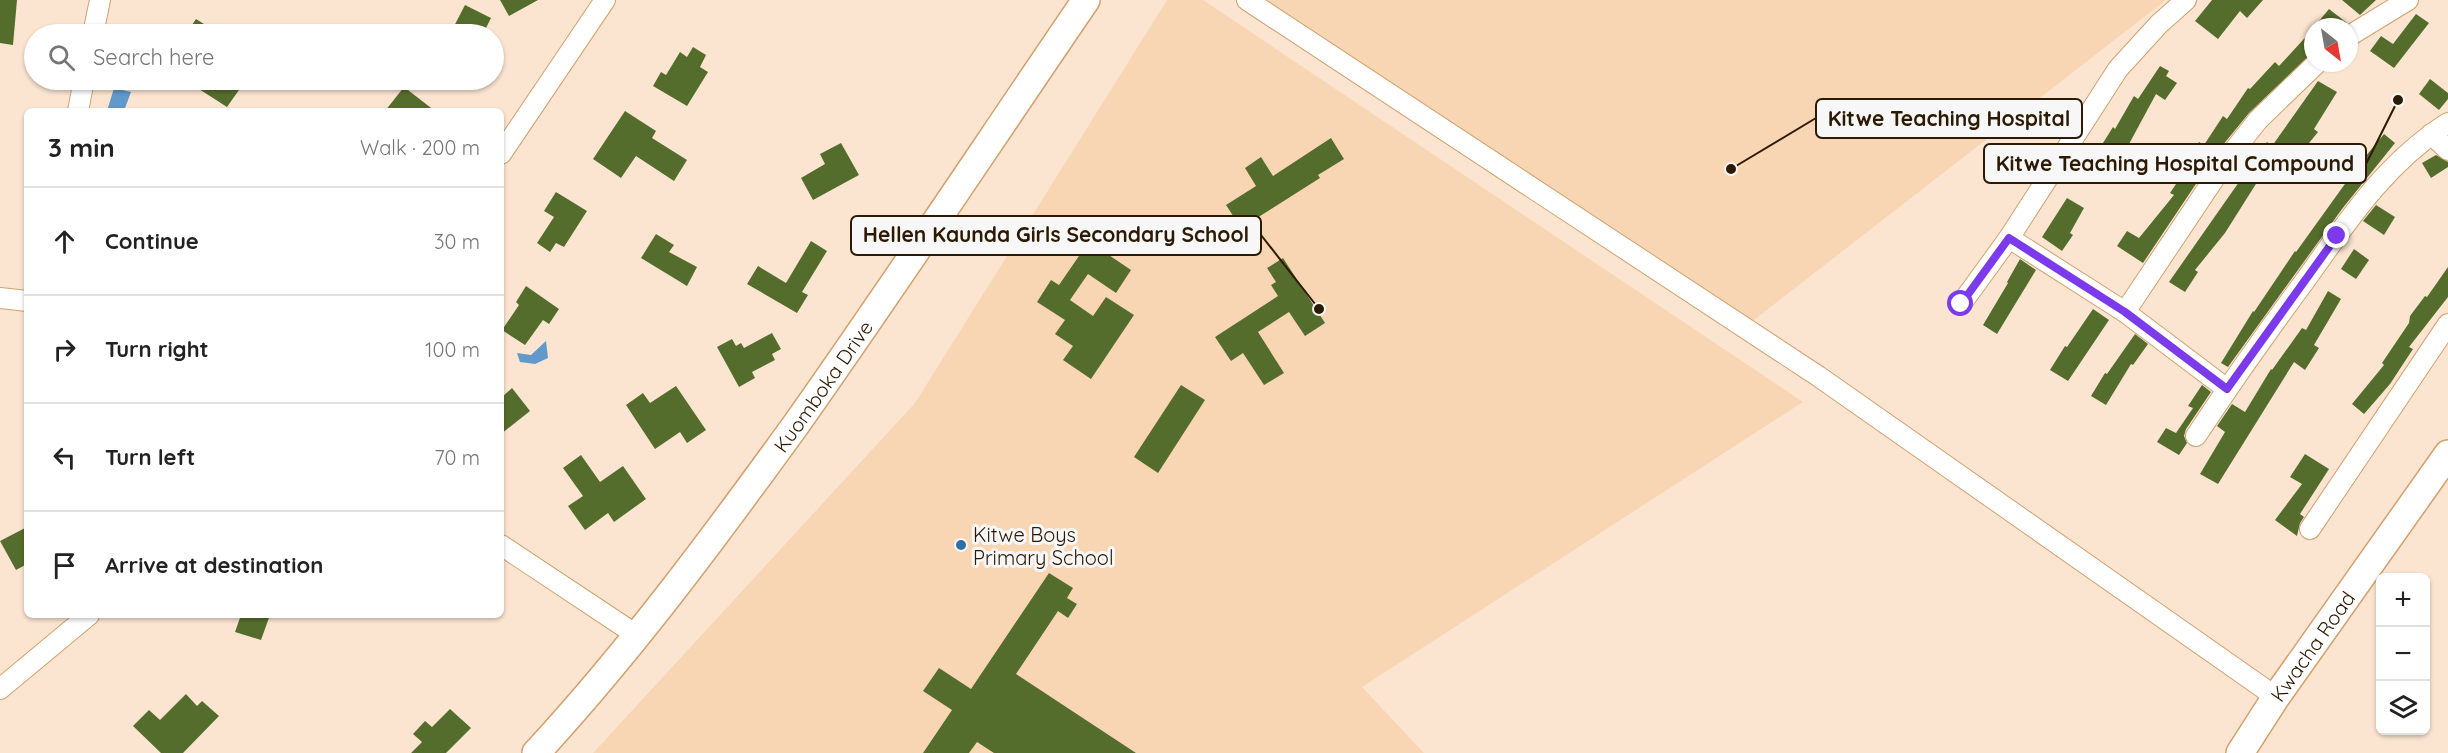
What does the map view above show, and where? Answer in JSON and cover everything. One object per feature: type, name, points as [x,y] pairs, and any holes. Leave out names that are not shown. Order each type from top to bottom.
[{"type":"main road","name":"Kuomboka Drive","points":[[536,753],[638,636],[691,570],[840,362],[1086,0]]},
{"type":"main road","name":"Kwacha Road","points":[[2240,753],[2276,697],[2447,456]]},
{"type":"street","points":[[95,24],[100,0]]},
{"type":"street","points":[[504,150],[605,0]]},
{"type":"street","points":[[1247,0],[1818,376],[2276,697]]},
{"type":"street","points":[[1961,304],[2009,238],[2118,69],[2159,24],[2186,0]]},
{"type":"street","points":[[2358,31],[2408,0]]},
{"type":"street","points":[[2125,312],[2228,158],[2258,120],[2308,72]]},
{"type":"street","points":[[79,108],[82,90]]},
{"type":"street","points":[[2196,436],[2365,196],[2431,134],[2448,123]]},
{"type":"street","points":[[2431,134],[2448,150]]},
{"type":"street","points":[[2009,238],[2125,312],[2227,389]]},
{"type":"street","points":[[0,298],[24,301]]},
{"type":"street","points":[[2310,529],[2448,324]]},
{"type":"street","points":[[504,547],[638,636]]},
{"type":"street","points":[[0,689],[85,618]]},
{"type":"shaded area","points":[[1167,0],[1203,0],[1803,402],[1362,687],[1424,753],[593,753],[915,403]]},
{"type":"shaded area","points":[[1258,0],[2166,0],[1750,323]]},
{"type":"water","points":[[113,90],[131,92],[125,108],[108,108]]},
{"type":"water","points":[[546,341],[548,358],[535,364],[520,362],[517,353],[531,355]]},
{"type":"building","points":[[0,0],[17,0],[13,45],[0,43]]},
{"type":"building","points":[[500,0],[538,0],[509,16]]},
{"type":"building","points":[[2212,0],[2263,0],[2247,18],[2240,11],[2218,39],[2195,21]]},
{"type":"building","points":[[2342,0],[2376,0],[2360,15]]},
{"type":"building","points":[[465,5],[491,18],[488,24],[455,24]]},
{"type":"building","points":[[2329,9],[2341,18],[2322,18]]},
{"type":"building","points":[[2416,14],[2429,23],[2394,68],[2370,51],[2381,36],[2393,44]]},
{"type":"building","points":[[196,19],[204,24],[193,24]]},
{"type":"building","points":[[2304,39],[2304,61],[2249,113],[2218,151],[2143,263],[2117,246],[2127,231],[2139,238],[2174,195],[2170,193],[2190,163],[2187,161],[2199,142],[2204,145],[2223,116],[2227,119],[2248,88],[2250,89],[2275,62],[2279,66]]},
{"type":"building","points":[[693,47],[706,55],[700,67],[708,72],[687,106],[653,86],[661,72],[666,75],[680,52],[687,57]]},
{"type":"building","points":[[2160,66],[2169,71],[2166,76],[2177,83],[2165,100],[2156,94],[2122,157],[2114,152],[2095,183],[2083,175],[2113,127],[2115,129],[2134,96],[2138,99]]},
{"type":"building","points":[[2430,79],[2448,93],[2448,99],[2439,110],[2419,94]]},
{"type":"building","points":[[2318,81],[2337,92],[2314,129],[2318,132],[2304,147],[2282,179],[2266,168],[2225,233],[2195,270],[2198,272],[2185,292],[2169,282],[2267,142],[2272,146]]},
{"type":"building","points":[[201,90],[239,90],[227,107]]},
{"type":"building","points":[[402,90],[408,90],[431,108],[387,108]]},
{"type":"building","points":[[625,111],[656,131],[652,138],[687,160],[674,181],[636,156],[621,178],[593,159]]},
{"type":"building","points":[[2384,134],[2395,143],[2342,209],[2228,367],[2221,363],[2253,311],[2295,251]]},
{"type":"building","points":[[1331,138],[1344,159],[1318,175],[1320,178],[1241,228],[1226,205],[1256,186],[1245,168],[1261,157],[1273,176]]},
{"type":"building","points":[[841,143],[859,175],[813,200],[801,178],[825,164],[820,154]]},
{"type":"building","points":[[2436,155],[2448,162],[2448,167],[2431,178],[2422,163]]},
{"type":"building","points":[[556,192],[587,211],[564,247],[556,243],[550,252],[537,243],[554,217],[544,211]]},
{"type":"building","points":[[2067,198],[2084,208],[2070,233],[2073,235],[2062,251],[2042,237]]},
{"type":"building","points":[[2376,205],[2395,217],[2384,235],[2363,221]]},
{"type":"building","points":[[656,234],[674,245],[669,252],[697,267],[687,286],[641,258]]},
{"type":"building","points":[[811,241],[827,251],[802,292],[808,295],[797,313],[747,284],[758,266],[786,283]]},
{"type":"building","points":[[1091,243],[1131,270],[1116,293],[1088,274],[1070,300],[1093,316],[1106,297],[1134,315],[1091,379],[1063,360],[1073,346],[1055,334],[1065,320],[1037,302],[1051,280],[1059,285],[1081,253],[1083,255]]},
{"type":"building","points":[[2354,249],[2369,260],[2356,279],[2341,269]]},
{"type":"building","points":[[1283,258],[1325,323],[1305,336],[1289,312],[1258,332],[1284,373],[1264,385],[1243,353],[1231,361],[1215,337],[1278,296],[1271,285],[1276,282],[1267,268]]},
{"type":"building","points":[[2020,259],[2036,270],[1997,334],[1983,325]]},
{"type":"building","points":[[2448,267],[2448,297],[2409,347],[2413,349],[2390,384],[2364,414],[2352,404],[2384,365],[2382,363],[2409,323],[2410,316]]},
{"type":"building","points":[[526,286],[559,309],[549,324],[543,320],[525,345],[504,331],[504,327],[519,305],[516,302]]},
{"type":"building","points":[[2328,291],[2341,299],[2314,345],[2319,348],[2305,370],[2294,362],[2218,484],[2200,474],[2225,432],[2217,426],[2232,404],[2245,412],[2271,369],[2302,328],[2306,330]]},
{"type":"building","points":[[2093,309],[2109,320],[2068,381],[2050,370]]},
{"type":"building","points":[[772,333],[781,349],[772,354],[775,360],[752,372],[755,378],[739,387],[717,347],[732,339],[736,346],[741,343],[744,348]]},
{"type":"building","points":[[2135,334],[2148,344],[2133,365],[2131,364],[2106,405],[2091,396],[2105,373],[2107,374]]},
{"type":"building","points":[[1181,385],[1205,400],[1158,473],[1134,457]]},
{"type":"building","points":[[2202,385],[2211,392],[2186,429],[2184,436],[2187,443],[2179,455],[2157,442],[2166,428],[2176,433],[2193,408],[2188,406]]},
{"type":"building","points":[[676,386],[706,430],[687,443],[680,432],[655,449],[626,405],[643,393],[650,403]]},
{"type":"building","points":[[512,388],[530,411],[504,432],[504,395]]},
{"type":"building","points":[[2305,454],[2329,469],[2300,514],[2304,517],[2297,536],[2275,520],[2302,484],[2290,477]]},
{"type":"building","points":[[581,455],[600,482],[623,466],[646,499],[614,522],[608,513],[585,530],[568,506],[583,496],[563,468]]},
{"type":"building","points":[[24,529],[24,566],[16,570],[0,541]]},
{"type":"building","points":[[1049,573],[1073,588],[1067,598],[1077,604],[1068,618],[1058,611],[1016,674],[1136,753],[994,753],[977,742],[969,753],[923,753],[952,710],[923,691],[939,668],[971,689]]},
{"type":"building","points":[[240,618],[269,618],[261,640],[235,632]]},
{"type":"building","points":[[186,694],[197,706],[202,701],[219,716],[183,753],[161,753],[133,726],[149,710],[160,720]]},
{"type":"building","points":[[450,709],[471,728],[446,753],[411,753],[422,742],[413,734],[425,721],[432,727]]},
{"type":"place","name":"Kitwe Teaching Hospital Compound","points":[[2398,100]]},
{"type":"place","name":"Kitwe Teaching Hospital","points":[[1731,169]]},
{"type":"place","name":"Hellen Kaunda Girls Secondary School","points":[[1319,309]]},
{"type":"place","name":"Kitwe Boys Primary School","points":[[961,545]]},
{"type":"route","points":[[1961,304],[2009,238],[2125,312],[2227,389],[2337,236]]}]
